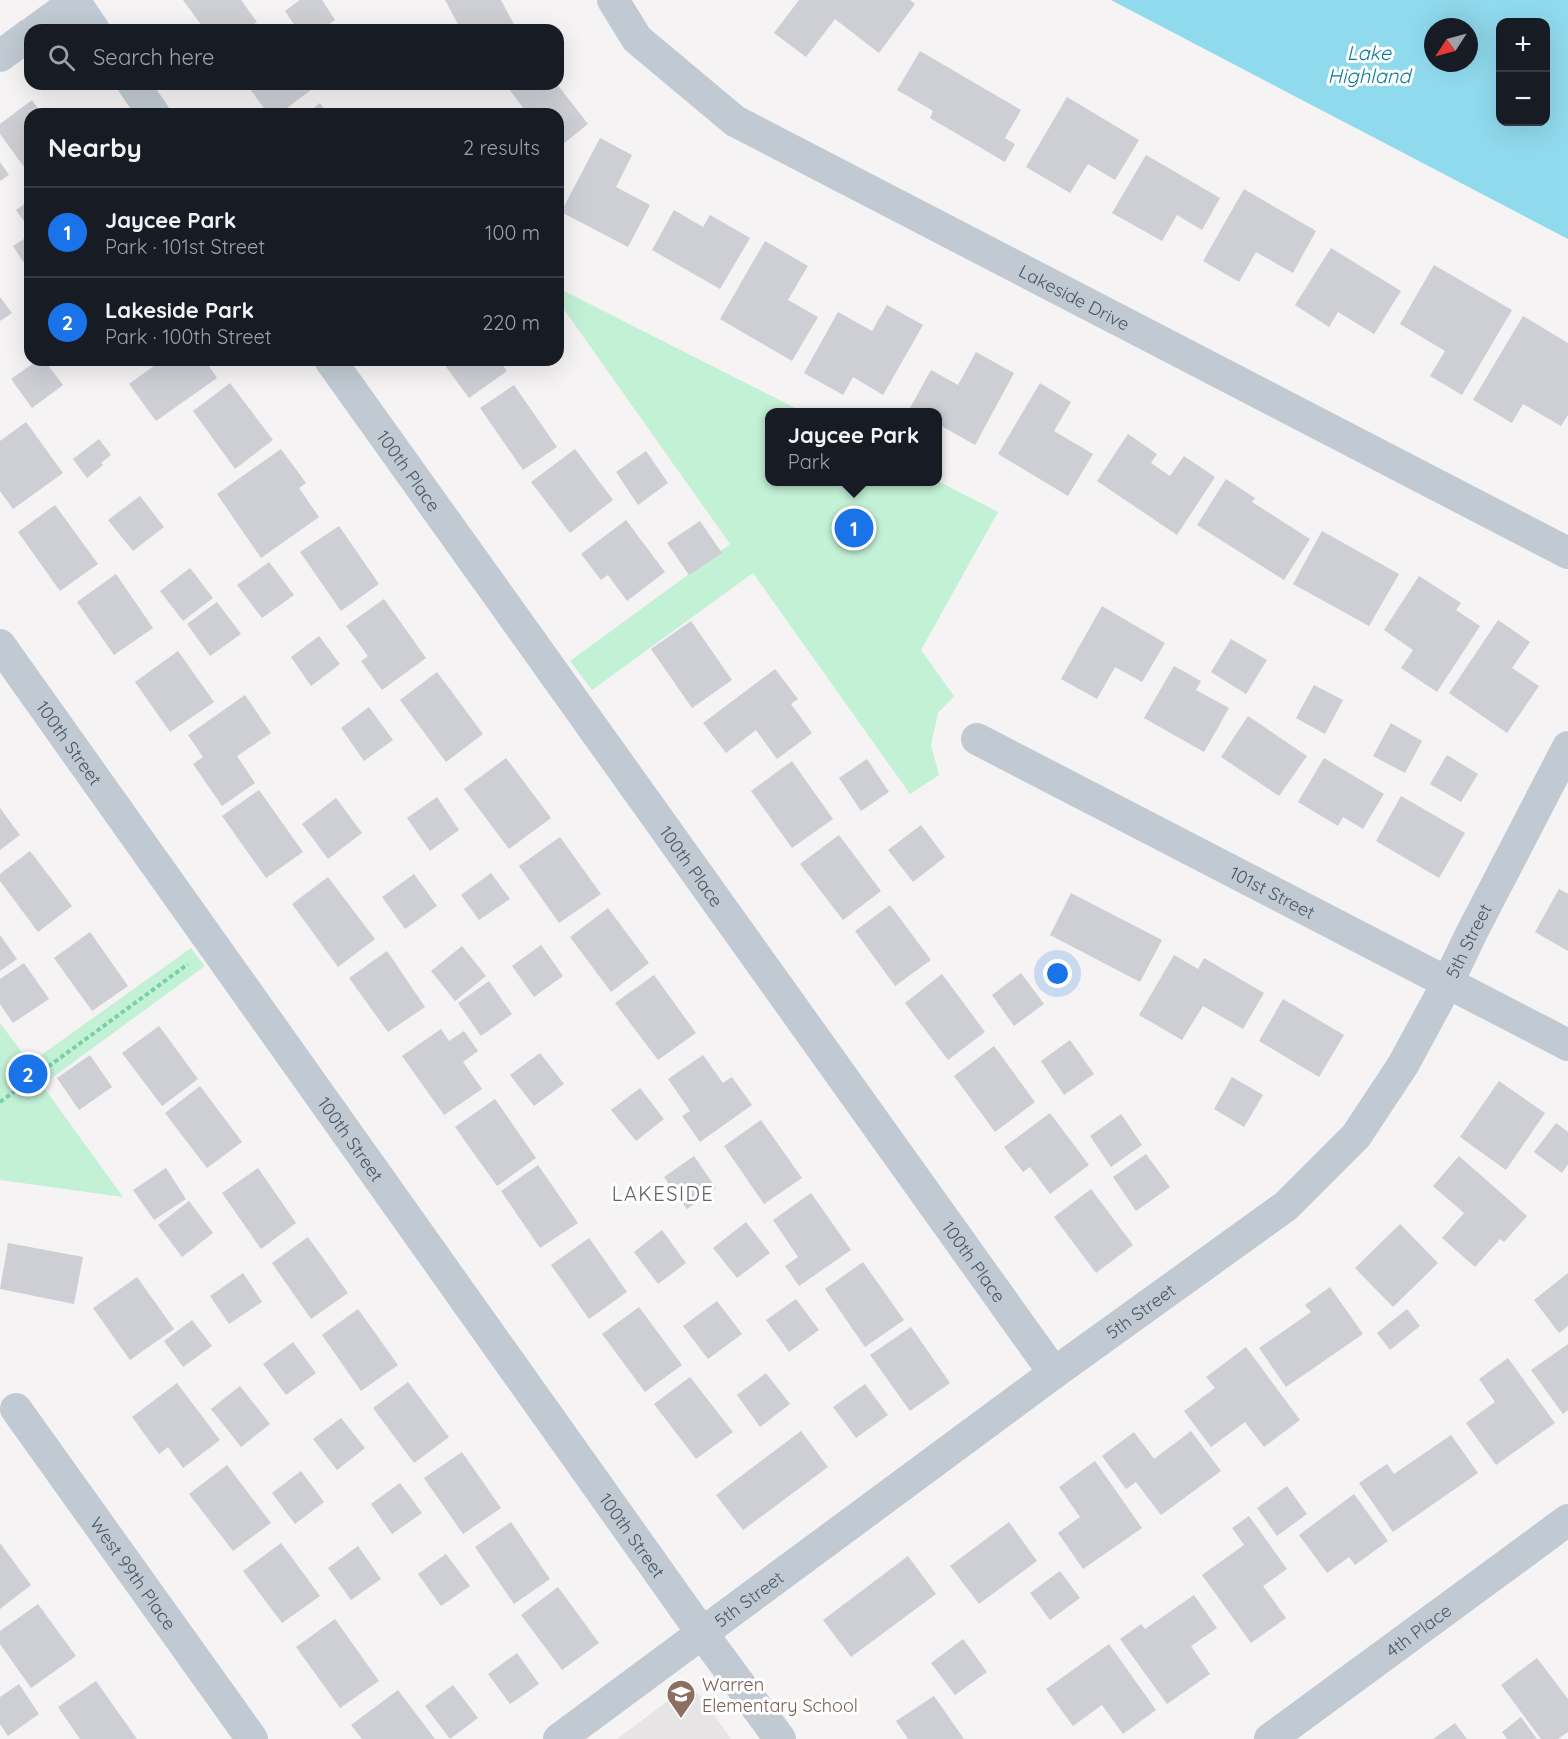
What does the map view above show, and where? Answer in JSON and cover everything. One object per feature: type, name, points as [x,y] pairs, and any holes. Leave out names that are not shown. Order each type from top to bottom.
[{"type":"street","name":"Lakeside Drive","points":[[613,0],[637,39],[735,121],[1568,553]]},
{"type":"street","points":[[44,24],[76,1],[90,24]]},
{"type":"street","points":[[0,56],[24,38]]},
{"type":"street","points":[[137,90],[150,108]]},
{"type":"street","name":"100th Place","points":[[334,366],[1054,1373]]},
{"type":"street","name":"100th Street","points":[[0,645],[702,1634],[780,1739]]},
{"type":"street","name":"101st Street","points":[[977,739],[1568,1044]]},
{"type":"street","name":"5th Street","points":[[559,1739],[1054,1373],[1286,1206],[1356,1136],[1403,1065],[1568,747]]},
{"type":"street","name":"West 99th Place","points":[[16,1409],[252,1739]]},
{"type":"street","name":"4th Place","points":[[1270,1739],[1568,1520]]},
{"type":"path","points":[[0,1102],[213,945]]},
{"type":"shaded area","name":"Warren Elementary School","points":[[694,1690],[731,1739],[617,1739],[672,1698],[685,1691]]},
{"type":"green space","points":[[564,291],[795,408],[765,408],[765,486],[942,486],[942,483],[998,512],[921,650],[954,696],[938,713],[931,745],[939,775],[910,794],[753,573],[592,690],[570,661],[730,544],[564,309]]},
{"type":"green space","points":[[191,948],[205,966],[42,1085],[123,1197],[0,1180],[0,1023],[30,1063]]},
{"type":"water","name":"Lake Highland","points":[[1111,0],[1568,0],[1568,239]]},
{"type":"building","points":[[183,0],[241,0],[257,22],[254,24],[201,24]]},
{"type":"building","points":[[300,0],[322,0],[335,20],[329,24],[294,24],[285,11]]},
{"type":"building","points":[[445,0],[501,0],[514,24],[458,24]]},
{"type":"building","points":[[799,0],[910,0],[915,4],[879,53],[835,19],[806,57],[774,33]]},
{"type":"building","points":[[920,51],[1021,110],[1005,138],[1015,144],[1005,162],[930,118],[933,111],[897,90]]},
{"type":"building","points":[[251,90],[311,90],[287,108],[264,108]]},
{"type":"building","points":[[510,90],[562,90],[588,124],[564,143],[564,108],[523,108]]},
{"type":"building","points":[[1067,97],[1139,140],[1115,180],[1088,164],[1070,193],[1026,167]]},
{"type":"building","points":[[32,100],[38,108],[24,108],[24,167],[0,134],[0,124]]},
{"type":"building","points":[[320,103],[324,108],[314,108]]},
{"type":"building","points":[[600,138],[632,155],[616,187],[650,205],[628,247],[564,214],[564,206]]},
{"type":"building","points":[[1146,155],[1220,198],[1202,230],[1177,215],[1162,241],[1112,213]]},
{"type":"building","points":[[0,162],[9,175],[0,181]]},
{"type":"building","points":[[1244,189],[1316,231],[1293,273],[1256,252],[1239,282],[1203,261]]},
{"type":"building","points":[[24,204],[24,221],[16,210]]},
{"type":"building","points":[[674,210],[703,227],[710,215],[750,238],[720,289],[652,250]]},
{"type":"building","points":[[24,239],[24,263],[13,246]]},
{"type":"building","points":[[765,241],[808,266],[788,300],[818,317],[792,361],[720,319]]},
{"type":"building","points":[[1331,248],[1401,291],[1374,334],[1338,312],[1329,327],[1295,305]]},
{"type":"building","points":[[1434,265],[1512,310],[1462,395],[1430,376],[1445,351],[1400,324]]},
{"type":"building","points":[[0,297],[12,313],[0,321]]},
{"type":"building","points":[[887,305],[923,325],[883,395],[853,377],[843,395],[804,373],[838,312],[872,331]]},
{"type":"building","points":[[1523,316],[1568,343],[1568,415],[1561,426],[1523,404],[1512,423],[1473,400]]},
{"type":"building","points":[[976,352],[1014,373],[975,445],[942,426],[942,408],[910,408],[931,370],[958,385]]},
{"type":"building","points":[[29,366],[49,366],[63,385],[32,408],[11,379]]},
{"type":"building","points":[[154,366],[209,366],[217,378],[156,421],[129,384]]},
{"type":"building","points":[[445,366],[503,366],[507,371],[469,398]]},
{"type":"building","points":[[230,383],[273,440],[235,469],[193,411]]},
{"type":"building","points":[[1040,383],[1071,402],[1054,431],[1093,454],[1068,496],[998,454]]},
{"type":"building","points":[[514,385],[557,447],[523,470],[480,408]]},
{"type":"building","points":[[26,422],[63,473],[13,509],[0,491],[0,441]]},
{"type":"building","points":[[1128,434],[1157,454],[1151,463],[1170,476],[1184,456],[1215,477],[1177,535],[1097,481]]},
{"type":"building","points":[[99,439],[111,455],[87,478],[73,459]]},
{"type":"building","points":[[281,449],[306,483],[299,488],[319,517],[261,558],[217,494]]},
{"type":"building","points":[[575,449],[613,500],[570,533],[531,482]]},
{"type":"building","points":[[646,451],[668,483],[638,505],[616,472]]},
{"type":"building","points":[[1226,479],[1255,498],[1252,502],[1310,539],[1284,580],[1197,525]]},
{"type":"building","points":[[140,496],[164,527],[133,551],[108,520]]},
{"type":"building","points":[[55,505],[98,564],[60,591],[18,532]]},
{"type":"building","points":[[626,520],[665,572],[627,601],[608,575],[601,580],[581,554]]},
{"type":"building","points":[[700,521],[722,553],[689,575],[667,543]]},
{"type":"building","points":[[339,526],[379,584],[341,611],[300,552]]},
{"type":"building","points":[[1322,531],[1399,574],[1369,626],[1293,584]]},
{"type":"building","points":[[269,562],[294,595],[262,618],[237,585]]},
{"type":"building","points":[[190,568],[213,598],[183,621],[160,591]]},
{"type":"building","points":[[116,574],[153,628],[114,655],[77,602]]},
{"type":"building","points":[[1419,576],[1461,603],[1456,610],[1480,626],[1437,692],[1401,668],[1413,650],[1384,630]]},
{"type":"building","points":[[384,599],[426,658],[382,690],[361,661],[368,656],[346,626]]},
{"type":"building","points":[[217,602],[241,634],[210,656],[187,624]]},
{"type":"building","points":[[1102,606],[1165,643],[1142,682],[1115,667],[1097,699],[1061,679]]},
{"type":"building","points":[[1498,620],[1530,642],[1512,668],[1539,686],[1507,733],[1449,693]]},
{"type":"building","points":[[691,621],[732,680],[692,708],[651,649]]},
{"type":"building","points":[[319,636],[340,664],[311,686],[291,657]]},
{"type":"building","points":[[1231,639],[1267,660],[1246,694],[1211,672]]},
{"type":"building","points":[[178,651],[214,702],[170,732],[135,682]]},
{"type":"building","points":[[1174,666],[1201,681],[1196,690],[1229,708],[1204,752],[1144,718]]},
{"type":"building","points":[[775,669],[798,699],[791,704],[812,733],[777,759],[756,730],[726,753],[703,723]]},
{"type":"building","points":[[437,672],[483,734],[446,762],[400,700]]},
{"type":"building","points":[[1314,685],[1343,700],[1325,734],[1296,718]]},
{"type":"building","points":[[245,695],[271,733],[237,756],[255,783],[222,806],[193,764],[203,757],[188,735]]},
{"type":"building","points":[[369,707],[393,740],[364,761],[341,728]]},
{"type":"building","points":[[1248,716],[1307,756],[1279,796],[1221,757]]},
{"type":"building","points":[[1391,723],[1422,741],[1405,773],[1373,756]]},
{"type":"building","points":[[1447,755],[1478,774],[1461,802],[1430,784]]},
{"type":"building","points":[[506,758],[551,818],[509,849],[464,789]]},
{"type":"building","points":[[1324,758],[1384,794],[1363,829],[1343,817],[1338,826],[1298,802]]},
{"type":"building","points":[[867,759],[889,792],[861,811],[839,778]]},
{"type":"building","points":[[792,761],[833,819],[792,848],[751,791]]},
{"type":"building","points":[[259,790],[303,852],[266,878],[222,816]]},
{"type":"building","points":[[1401,796],[1465,833],[1439,878],[1376,841]]},
{"type":"building","points":[[437,797],[459,830],[430,851],[407,818]]},
{"type":"building","points":[[336,798],[362,833],[328,859],[302,824]]},
{"type":"building","points":[[0,808],[20,835],[0,850]]},
{"type":"building","points":[[921,825],[945,857],[913,882],[888,850]]},
{"type":"building","points":[[839,835],[881,891],[843,920],[800,864]]},
{"type":"building","points":[[560,837],[601,894],[559,923],[519,866]]},
{"type":"building","points":[[30,851],[72,906],[38,932],[0,881],[0,874]]},
{"type":"building","points":[[491,873],[510,899],[479,920],[461,895]]},
{"type":"building","points":[[414,874],[437,906],[405,929],[382,897]]},
{"type":"building","points":[[328,877],[375,939],[338,967],[292,904]]},
{"type":"building","points":[[1559,889],[1568,894],[1568,951],[1535,932]]},
{"type":"building","points":[[1071,893],[1162,940],[1140,982],[1050,935]]},
{"type":"building","points":[[890,905],[931,960],[895,986],[855,931]]},
{"type":"building","points":[[608,908],[649,963],[611,992],[570,937]]},
{"type":"building","points":[[90,932],[128,986],[92,1011],[54,958]]},
{"type":"building","points":[[0,935],[17,959],[0,971]]},
{"type":"building","points":[[541,945],[563,976],[534,997],[512,966]]},
{"type":"building","points":[[462,946],[486,976],[455,1001],[431,971]]},
{"type":"building","points":[[387,951],[425,1007],[388,1032],[349,978]]},
{"type":"building","points":[[1174,955],[1198,969],[1204,958],[1264,993],[1243,1029],[1203,1006],[1182,1040],[1139,1015]]},
{"type":"building","points":[[24,963],[49,999],[13,1023],[0,1004],[0,979]]},
{"type":"building","points":[[1021,973],[1044,1004],[1014,1026],[992,995]]},
{"type":"building","points":[[942,974],[985,1032],[948,1060],[905,1003]]},
{"type":"building","points":[[654,975],[696,1033],[658,1060],[615,1003]]},
{"type":"building","points":[[489,981],[512,1014],[481,1036],[458,1003]]},
{"type":"building","points":[[1283,999],[1344,1035],[1319,1077],[1259,1041]]},
{"type":"building","points":[[159,1026],[198,1079],[162,1106],[122,1053]]},
{"type":"building","points":[[441,1029],[449,1041],[464,1031],[478,1051],[463,1062],[482,1089],[444,1115],[402,1056]]},
{"type":"building","points":[[1070,1040],[1094,1074],[1064,1095],[1041,1061]]},
{"type":"building","points":[[994,1046],[1035,1102],[995,1132],[954,1076]]},
{"type":"building","points":[[540,1053],[564,1084],[534,1106],[510,1075]]},
{"type":"building","points":[[90,1055],[112,1087],[79,1110],[57,1078]]},
{"type":"building","points":[[703,1055],[723,1083],[732,1077],[752,1105],[700,1142],[682,1116],[690,1111],[668,1079]]},
{"type":"building","points":[[1232,1077],[1263,1095],[1244,1127],[1214,1109]]},
{"type":"building","points":[[1499,1081],[1545,1113],[1506,1170],[1460,1137]]},
{"type":"building","points":[[200,1086],[242,1142],[207,1168],[165,1113]]},
{"type":"building","points":[[640,1088],[664,1119],[636,1141],[611,1110]]},
{"type":"building","points":[[495,1099],[536,1158],[497,1186],[455,1127]]},
{"type":"building","points":[[1050,1113],[1089,1165],[1050,1194],[1030,1167],[1023,1172],[1004,1147]]},
{"type":"building","points":[[1121,1114],[1142,1145],[1111,1167],[1090,1136]]},
{"type":"building","points":[[761,1120],[802,1178],[764,1204],[724,1146]]},
{"type":"building","points":[[1556,1123],[1568,1132],[1568,1164],[1562,1173],[1534,1152]]},
{"type":"building","points":[[1146,1154],[1170,1187],[1136,1211],[1113,1177]]},
{"type":"building","points":[[694,1156],[716,1188],[687,1209],[664,1177]]},
{"type":"building","points":[[1459,1156],[1527,1216],[1504,1242],[1500,1239],[1475,1267],[1442,1238],[1464,1213],[1433,1186]]},
{"type":"building","points":[[538,1165],[578,1223],[540,1248],[501,1191]]},
{"type":"building","points":[[166,1168],[186,1199],[154,1220],[133,1190]]},
{"type":"building","points":[[258,1168],[296,1223],[261,1249],[222,1193]]},
{"type":"building","points":[[1091,1189],[1133,1245],[1096,1273],[1054,1217]]},
{"type":"building","points":[[811,1193],[851,1250],[799,1286],[785,1266],[798,1257],[773,1220]]},
{"type":"building","points":[[189,1201],[213,1233],[182,1257],[158,1225]]},
{"type":"building","points":[[746,1222],[770,1253],[737,1278],[713,1248]]},
{"type":"building","points":[[1400,1224],[1438,1263],[1393,1307],[1355,1268]]},
{"type":"building","points":[[662,1230],[686,1263],[658,1284],[634,1252]]},
{"type":"building","points":[[308,1237],[348,1293],[311,1319],[272,1263]]},
{"type":"building","points":[[589,1238],[627,1292],[589,1319],[551,1265]]},
{"type":"building","points":[[8,1243],[83,1257],[74,1304],[0,1289]]},
{"type":"building","points":[[863,1262],[904,1320],[865,1347],[825,1289]]},
{"type":"building","points":[[243,1273],[262,1302],[229,1324],[210,1296]]},
{"type":"building","points":[[1568,1273],[1568,1326],[1559,1333],[1534,1300]]},
{"type":"building","points":[[137,1277],[174,1329],[130,1360],[93,1308]]},
{"type":"building","points":[[1330,1287],[1363,1334],[1286,1387],[1259,1348],[1311,1312],[1305,1305]]},
{"type":"building","points":[[796,1299],[819,1330],[789,1352],[766,1320]]},
{"type":"building","points":[[717,1301],[742,1334],[708,1359],[683,1326]]},
{"type":"building","points":[[639,1307],[682,1365],[645,1392],[602,1334]]},
{"type":"building","points":[[358,1309],[398,1365],[361,1391],[322,1335]]},
{"type":"building","points":[[1407,1309],[1420,1326],[1390,1350],[1377,1333]]},
{"type":"building","points":[[192,1320],[212,1346],[183,1367],[164,1341]]},
{"type":"building","points":[[911,1327],[950,1383],[910,1411],[870,1355]]},
{"type":"building","points":[[293,1342],[316,1373],[286,1395],[263,1364]]},
{"type":"building","points":[[1568,1344],[1568,1410],[1563,1414],[1531,1370]]},
{"type":"building","points":[[1246,1347],[1300,1420],[1264,1447],[1245,1422],[1211,1447],[1184,1411],[1215,1388],[1206,1377]]},
{"type":"building","points":[[1508,1358],[1555,1423],[1496,1465],[1466,1423],[1495,1402],[1479,1379]]},
{"type":"building","points":[[766,1373],[790,1404],[760,1427],[737,1395]]},
{"type":"building","points":[[690,1377],[733,1432],[696,1459],[654,1404]]},
{"type":"building","points":[[408,1382],[449,1437],[414,1463],[373,1408]]},
{"type":"building","points":[[177,1383],[220,1440],[183,1468],[168,1447],[159,1454],[132,1417]]},
{"type":"building","points":[[865,1384],[888,1415],[856,1438],[833,1407]]},
{"type":"building","points":[[240,1386],[270,1424],[241,1447],[211,1409]]},
{"type":"building","points":[[341,1418],[365,1448],[337,1470],[313,1439]]},
{"type":"building","points":[[801,1431],[828,1467],[743,1530],[716,1495]]},
{"type":"building","points":[[1191,1431],[1221,1471],[1161,1515],[1136,1482],[1126,1489],[1102,1456],[1134,1432],[1154,1459]]},
{"type":"building","points":[[1451,1435],[1478,1473],[1393,1532],[1359,1483],[1387,1464],[1394,1474]]},
{"type":"building","points":[[462,1452],[501,1508],[463,1534],[424,1478]]},
{"type":"building","points":[[1095,1461],[1142,1528],[1083,1569],[1058,1533],[1080,1517],[1059,1487]]},
{"type":"building","points":[[227,1465],[271,1523],[233,1551],[189,1494]]},
{"type":"building","points":[[301,1471],[324,1502],[295,1524],[272,1493]]},
{"type":"building","points":[[400,1483],[422,1513],[392,1534],[371,1504]]},
{"type":"building","points":[[1287,1486],[1307,1514],[1277,1536],[1257,1508]]},
{"type":"building","points":[[1354,1494],[1388,1541],[1355,1565],[1349,1557],[1327,1573],[1299,1535]]},
{"type":"building","points":[[1249,1516],[1287,1569],[1263,1586],[1286,1618],[1251,1643],[1202,1575],[1244,1545],[1232,1528]]},
{"type":"building","points":[[511,1522],[550,1579],[514,1604],[475,1547]]},
{"type":"building","points":[[1009,1522],[1037,1561],[979,1604],[950,1566]]},
{"type":"building","points":[[0,1543],[31,1585],[0,1609]]},
{"type":"building","points":[[281,1543],[320,1596],[282,1623],[243,1571]]},
{"type":"building","points":[[358,1546],[381,1579],[351,1600],[328,1568]]},
{"type":"building","points":[[446,1554],[470,1586],[441,1606],[418,1574]]},
{"type":"building","points":[[908,1556],[936,1594],[851,1657],[823,1620]]},
{"type":"building","points":[[1060,1571],[1080,1598],[1050,1620],[1030,1593]]},
{"type":"building","points":[[558,1587],[599,1643],[562,1670],[521,1615]]},
{"type":"building","points":[[1194,1595],[1217,1628],[1191,1646],[1210,1674],[1167,1704],[1120,1639],[1141,1624],[1145,1629]]},
{"type":"building","points":[[38,1604],[76,1656],[31,1688],[0,1644],[0,1631]]},
{"type":"building","points":[[335,1619],[379,1681],[340,1708],[296,1647]]},
{"type":"building","points":[[963,1639],[987,1672],[955,1695],[931,1663]]},
{"type":"building","points":[[1109,1644],[1156,1710],[1123,1734],[1102,1705],[1073,1726],[1046,1689]]},
{"type":"building","points":[[517,1653],[539,1684],[510,1704],[488,1674]]},
{"type":"building","points":[[1537,1658],[1568,1699],[1568,1732],[1558,1739],[1541,1739],[1501,1685]]},
{"type":"building","points":[[96,1681],[137,1739],[80,1739],[58,1707]]},
{"type":"building","points":[[19,1684],[39,1714],[8,1736],[0,1724],[0,1697]]},
{"type":"building","points":[[453,1685],[478,1718],[450,1739],[425,1706]]},
{"type":"building","points":[[398,1690],[435,1739],[362,1739],[351,1725]]},
{"type":"building","points":[[934,1696],[964,1739],[908,1739],[896,1721]]},
{"type":"building","points":[[1521,1717],[1537,1739],[1507,1739],[1502,1732]]},
{"type":"building","points":[[1455,1723],[1467,1739],[1433,1739]]},
{"type":"place","name":"Jaycee Park","points":[[854,528]]},
{"type":"place","name":"Lakeside Park","points":[[28,1074]]},
{"type":"place","name":"Warren Elementary School","points":[[681,1720]]},
{"type":"district","name":"LAKESIDE","points":[[663,1193]]}]
